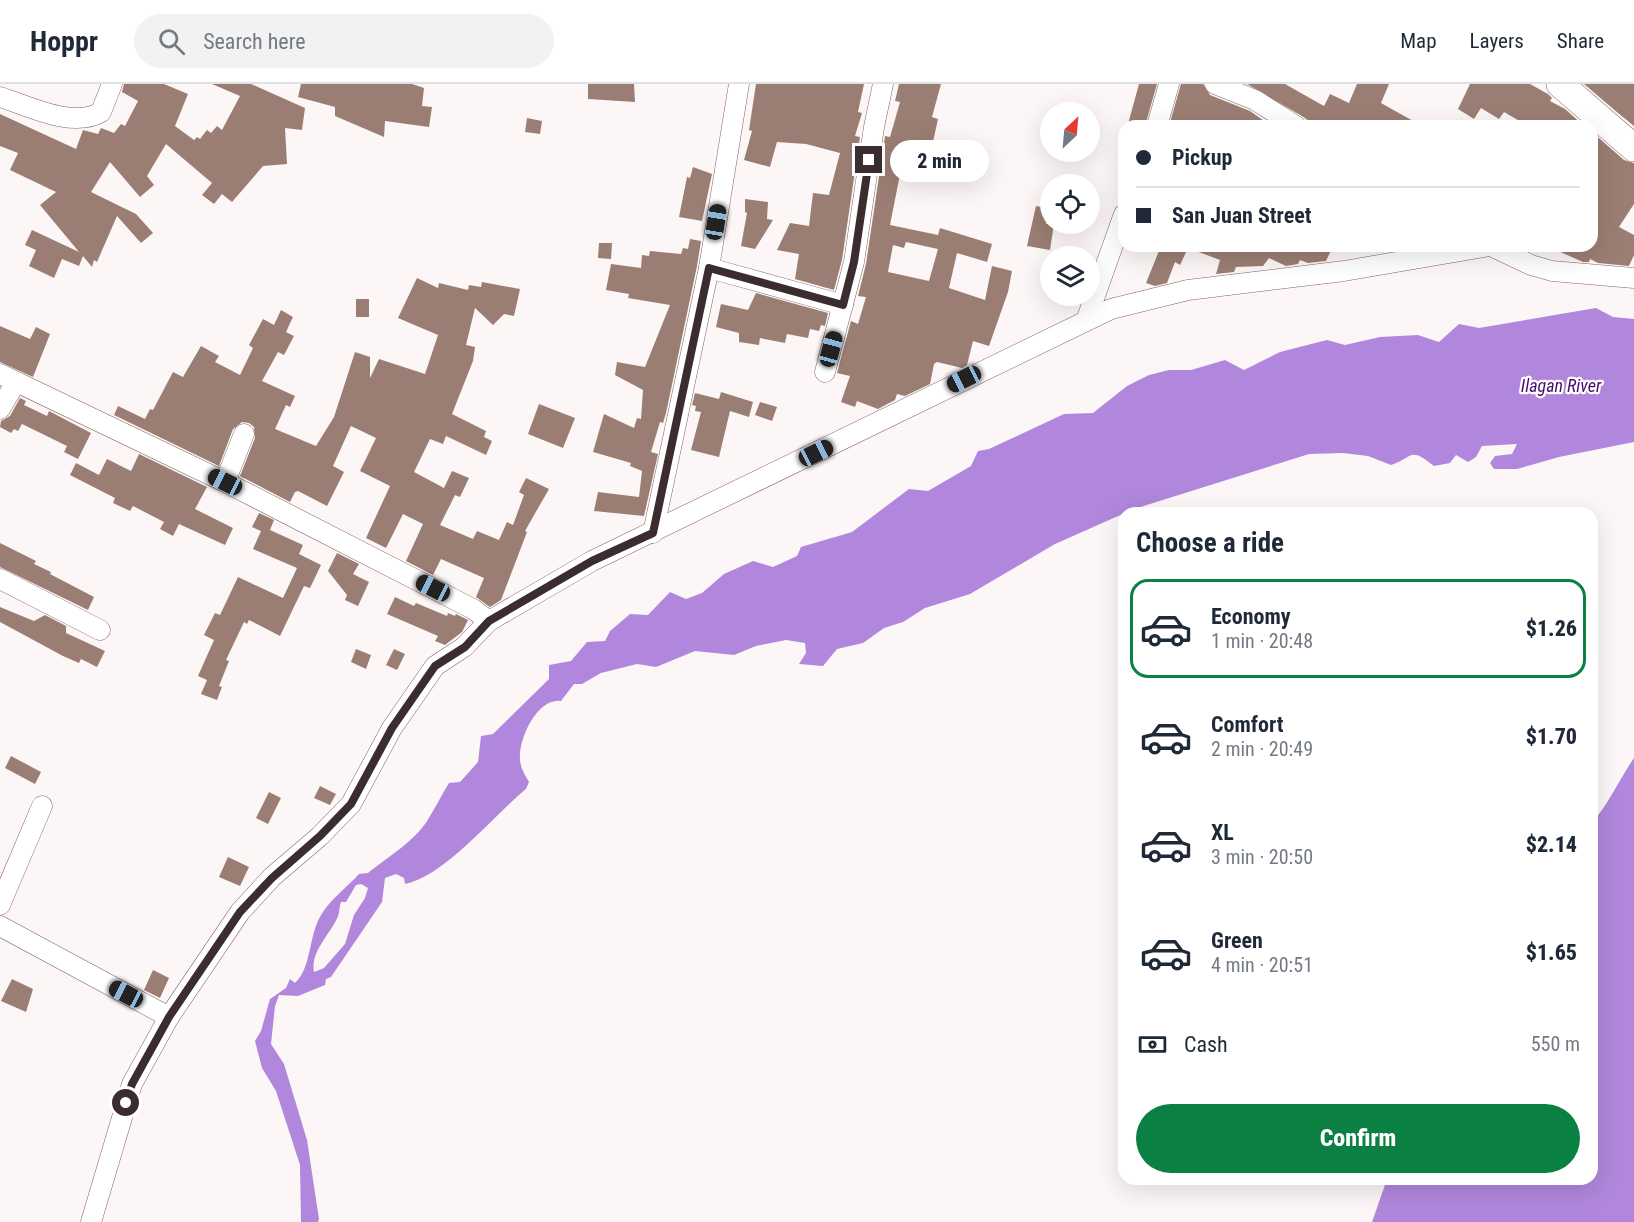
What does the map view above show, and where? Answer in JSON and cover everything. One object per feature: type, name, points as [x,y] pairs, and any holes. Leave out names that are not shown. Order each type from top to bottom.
[{"type":"main road","points":[[1560,84],[1634,147]]},
{"type":"street","points":[[0,98],[62,116],[83,118],[101,112],[112,84]]},
{"type":"street","points":[[653,533],[709,268],[739,84]]},
{"type":"street","points":[[825,372],[854,262],[874,127],[884,84]]},
{"type":"street","points":[[1159,120],[1170,84]]},
{"type":"street","points":[[1215,84],[1255,100],[1287,120]]},
{"type":"street","points":[[1086,321],[1118,231]]},
{"type":"street","points":[[91,1222],[132,1084],[169,1017],[240,912],[272,878],[320,836],[351,804],[392,728],[435,666],[465,647],[489,621],[592,561],[1086,321],[1132,302],[1188,290],[1344,271],[1455,252]]},
{"type":"street","points":[[1503,252],[1531,265],[1552,271],[1634,278]]},
{"type":"street","points":[[709,268],[843,305]]},
{"type":"street","points":[[0,409],[8,378],[225,482],[473,609],[489,621]]},
{"type":"street","points":[[225,482],[244,434]]},
{"type":"street","points":[[0,579],[100,630]]},
{"type":"street","points":[[0,905],[42,806]]},
{"type":"street","points":[[0,926],[169,1017]]},
{"type":"water","name":"Ilagan River","points":[[1596,308],[1613,317],[1634,319],[1634,442],[1559,457],[1517,469],[1494,469],[1490,463],[1495,456],[1512,454],[1517,444],[1482,446],[1476,457],[1468,462],[1456,455],[1450,463],[1434,466],[1415,455],[1391,465],[1368,456],[1343,453],[1309,454],[1140,507],[1118,507],[1118,516],[1055,544],[970,594],[925,608],[903,622],[884,628],[863,643],[837,649],[823,666],[799,664],[806,653],[805,643],[786,640],[756,646],[734,655],[695,651],[656,667],[637,664],[601,673],[582,684],[574,684],[561,701],[545,705],[532,719],[521,746],[521,765],[529,782],[526,789],[468,844],[436,870],[405,884],[404,878],[396,874],[385,878],[382,902],[331,977],[326,979],[325,985],[298,996],[279,995],[275,1006],[271,1044],[284,1064],[307,1140],[319,1219],[318,1222],[301,1222],[300,1165],[276,1091],[262,1068],[255,1041],[261,1031],[270,999],[286,988],[290,979],[295,983],[300,976],[317,924],[329,904],[359,874],[368,873],[418,833],[449,783],[460,782],[478,762],[481,736],[493,734],[549,679],[549,665],[571,661],[587,642],[605,641],[610,631],[630,614],[648,615],[670,592],[686,599],[702,593],[724,574],[753,561],[773,567],[797,556],[801,547],[852,532],[909,489],[928,491],[971,466],[978,451],[989,449],[1064,414],[1093,413],[1127,386],[1149,375],[1169,370],[1191,370],[1225,360],[1244,370],[1280,352],[1327,340],[1345,345],[1380,337],[1418,335],[1439,342],[1459,324],[1479,328]],"holes":[[[361,884],[368,888],[365,898],[354,915],[345,944],[324,968],[314,972],[315,957],[335,923],[341,902],[346,902],[356,885]]]},
{"type":"water","points":[[1634,758],[1634,1222],[1372,1222],[1385,1185],[1598,1185],[1598,816]]},
{"type":"building","points":[[124,84],[164,84],[188,94],[175,126],[194,140],[197,137],[200,139],[207,130],[211,133],[217,126],[222,130],[240,96],[212,84],[251,84],[305,108],[302,130],[285,128],[287,164],[263,166],[232,202],[222,194],[214,204],[202,195],[212,183],[166,144],[147,176],[154,185],[140,197],[110,162],[91,192],[136,214],[153,233],[141,243],[117,216],[97,262],[94,260],[92,267],[83,256],[79,266],[62,259],[54,278],[29,266],[36,250],[25,245],[32,230],[79,252],[40,205],[56,192],[10,170],[18,153],[0,146],[0,114],[76,149],[83,130],[98,134],[101,128],[114,133],[121,124],[125,126],[138,101],[122,92]]},
{"type":"building","points":[[301,84],[412,84],[424,88],[422,106],[432,107],[429,127],[385,121],[384,137],[335,116],[335,107],[298,97]]},
{"type":"building","points":[[588,84],[634,84],[635,102],[588,99]]},
{"type":"building","points":[[756,84],[864,84],[858,112],[862,113],[855,136],[860,137],[842,260],[834,290],[795,279],[799,254],[777,250],[790,223],[809,226],[813,193],[829,195],[840,153],[806,144],[777,142],[770,167],[744,160],[752,131],[749,130]]},
{"type":"building","points":[[899,84],[941,84],[932,117],[938,119],[927,169],[902,164],[890,225],[938,235],[940,228],[992,244],[987,262],[957,253],[949,288],[985,300],[992,266],[1012,271],[1008,292],[989,346],[973,341],[967,365],[962,368],[937,362],[934,364],[930,384],[905,396],[897,394],[895,400],[878,409],[857,401],[855,407],[841,402],[850,376],[837,373],[851,321],[858,324],[866,297],[858,296],[866,264],[885,136],[890,137],[900,102],[895,101]],"holes":[[[906,242],[938,249],[929,281],[888,272],[893,245],[904,248]]]},
{"type":"building","points":[[1139,84],[1157,84],[1147,120],[1129,120]]},
{"type":"building","points":[[1181,84],[1203,84],[1210,95],[1250,111],[1263,120],[1171,120]]},
{"type":"building","points":[[1247,84],[1285,84],[1324,106],[1330,94],[1349,103],[1357,84],[1389,84],[1381,103],[1411,120],[1308,120]]},
{"type":"building","points":[[1470,84],[1530,84],[1548,94],[1552,98],[1550,101],[1565,109],[1577,120],[1518,120],[1504,112],[1499,119],[1481,108],[1474,119],[1458,109]]},
{"type":"building","points":[[1584,84],[1634,84],[1634,126],[1618,113]]},
{"type":"building","points":[[527,118],[542,121],[540,134],[525,132]]},
{"type":"building","points":[[1598,137],[1624,160],[1634,163],[1634,204],[1619,227],[1634,235],[1634,255],[1629,266],[1598,263],[1590,259],[1589,262],[1583,262],[1560,252],[1598,252]]},
{"type":"building","points":[[693,167],[712,174],[702,221],[679,217],[687,177],[690,178]]},
{"type":"building","points":[[745,199],[768,202],[767,219],[773,220],[755,249],[741,246],[747,213],[745,212]]},
{"type":"building","points":[[1036,206],[1040,207],[1040,234],[1052,234],[1051,246],[1040,246],[1040,248],[1027,246]]},
{"type":"building","points":[[690,239],[701,241],[697,266],[666,413],[663,423],[660,422],[651,452],[658,454],[644,516],[594,511],[598,492],[639,497],[642,471],[630,466],[631,463],[593,452],[604,414],[634,428],[637,418],[641,419],[643,390],[615,375],[617,362],[645,367],[670,305],[628,298],[629,294],[606,290],[611,264],[641,268],[642,255],[649,256],[650,251],[681,254],[683,248],[688,249]]},
{"type":"building","points":[[599,243],[612,243],[611,259],[598,258]]},
{"type":"building","points":[[1159,252],[1186,252],[1180,265],[1175,262],[1167,283],[1155,286],[1146,283]]},
{"type":"building","points":[[1199,252],[1330,252],[1326,261],[1308,263],[1300,260],[1298,264],[1286,266],[1269,258],[1263,266],[1236,267],[1234,272],[1216,274],[1220,260]]},
{"type":"building","points":[[417,278],[438,288],[439,283],[468,290],[469,285],[481,287],[482,282],[520,289],[514,316],[504,314],[493,325],[475,308],[466,345],[475,347],[473,361],[452,414],[486,431],[484,437],[492,441],[486,455],[446,436],[443,444],[430,439],[414,472],[444,488],[452,471],[469,478],[460,497],[455,495],[440,525],[473,539],[477,531],[499,540],[507,522],[513,525],[524,495],[519,492],[526,478],[549,489],[525,531],[527,532],[501,600],[490,607],[476,597],[484,578],[441,559],[433,575],[406,561],[423,524],[403,514],[386,548],[366,538],[390,486],[360,471],[376,438],[351,426],[333,466],[344,472],[327,506],[298,491],[295,492],[290,502],[240,476],[255,438],[254,427],[249,423],[242,422],[233,429],[219,466],[114,415],[118,406],[145,419],[150,409],[153,410],[173,372],[183,377],[201,346],[219,356],[215,362],[240,375],[253,348],[249,345],[263,319],[274,325],[281,310],[293,317],[286,332],[294,336],[284,355],[278,352],[262,381],[295,396],[290,407],[286,405],[275,429],[316,446],[334,417],[355,352],[370,357],[370,378],[379,359],[425,374],[438,335],[398,318]]},
{"type":"building","points":[[756,293],[828,313],[825,326],[821,325],[819,331],[810,329],[808,338],[787,334],[785,343],[760,338],[759,345],[739,342],[739,333],[716,327],[721,304],[748,310]]},
{"type":"building","points":[[356,299],[369,299],[369,317],[356,317]]},
{"type":"building","points":[[0,326],[30,339],[36,327],[50,334],[33,377],[0,362]]},
{"type":"building","points":[[721,392],[753,402],[749,417],[730,411],[719,457],[691,450],[701,412],[695,411],[696,406],[692,405],[695,393],[719,399]]},
{"type":"building","points":[[20,398],[26,401],[24,405],[47,416],[49,411],[91,433],[78,459],[64,452],[67,446],[22,424],[18,431],[14,429],[11,433],[0,427],[1,421],[10,416]]},
{"type":"building","points":[[760,402],[777,407],[772,421],[755,415]]},
{"type":"building","points":[[539,404],[575,418],[563,448],[528,434]]},
{"type":"building","points":[[139,454],[207,487],[195,509],[233,528],[225,545],[179,524],[173,536],[160,529],[164,522],[133,506],[130,511],[113,503],[115,498],[70,475],[76,463],[99,475],[107,459],[131,471]]},
{"type":"building","points":[[259,513],[274,520],[270,530],[303,545],[299,554],[321,565],[310,588],[304,586],[280,636],[249,620],[247,624],[244,622],[226,660],[229,661],[219,686],[222,687],[217,700],[201,694],[207,680],[198,676],[214,640],[204,635],[215,613],[220,615],[238,577],[283,598],[297,568],[253,549],[261,531],[252,527]]},
{"type":"building","points":[[0,543],[36,561],[34,564],[51,572],[50,574],[94,597],[88,610],[0,567]]},
{"type":"building","points":[[337,553],[359,564],[353,574],[369,582],[358,606],[345,600],[347,595],[328,571]]},
{"type":"building","points":[[395,597],[414,606],[416,603],[447,616],[448,613],[455,616],[456,614],[468,620],[462,632],[445,645],[435,641],[438,636],[387,614]]},
{"type":"building","points":[[0,607],[34,621],[45,615],[66,626],[66,633],[105,651],[97,667],[81,659],[79,663],[63,656],[0,622]]},
{"type":"building","points":[[356,649],[371,655],[366,669],[351,662]]},
{"type":"building","points":[[394,649],[405,654],[397,670],[386,665]]},
{"type":"building","points":[[11,756],[41,772],[35,784],[5,768]]},
{"type":"building","points":[[320,786],[336,794],[330,805],[314,798]]},
{"type":"building","points":[[269,792],[281,798],[268,824],[256,818]]},
{"type":"building","points":[[228,857],[249,867],[240,886],[219,877]]},
{"type":"building","points":[[153,970],[169,978],[160,998],[144,990]]},
{"type":"building","points":[[12,979],[33,989],[26,1012],[1,1001]]},
{"type":"route","points":[[126,1103],[132,1084],[169,1017],[240,912],[272,878],[320,836],[351,804],[392,728],[435,666],[465,647],[489,621],[592,561],[653,533],[695,322],[709,268],[843,305],[854,262],[865,201],[869,160]]}]
